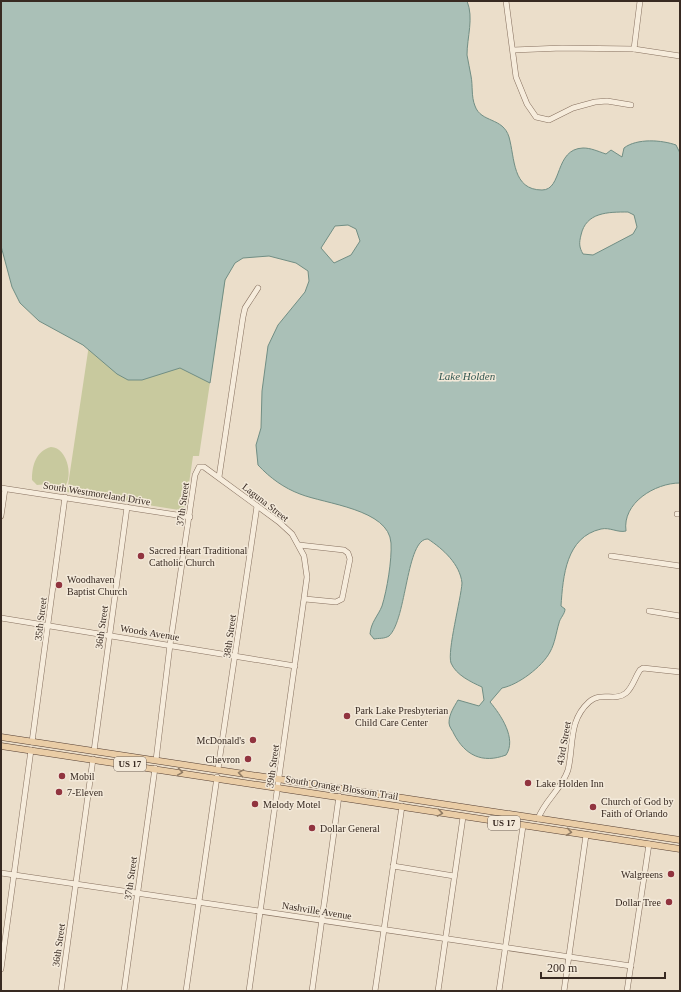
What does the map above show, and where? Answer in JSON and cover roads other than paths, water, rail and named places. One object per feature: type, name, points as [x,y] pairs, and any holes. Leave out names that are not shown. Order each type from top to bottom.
[{"type":"main road","name":"South Orange Blossom Trail","points":[[1,737],[280,778],[678,840]]},
{"type":"main road","points":[[1,742],[21,745],[32,742]]},
{"type":"main road","name":"South Orange Blossom Trail","points":[[1,746],[217,777],[524,826],[680,849]]},
{"type":"main road","points":[[31,750],[44,748],[72,751],[83,749]]},
{"type":"main road","points":[[402,806],[408,802],[416,800]]},
{"type":"main road","points":[[628,841],[637,841],[644,835]]},
{"type":"main road","points":[[649,844],[678,840]]},
{"type":"street","points":[[506,1],[516,77],[520,88],[536,117],[545,120],[556,118],[572,108],[596,102],[607,101],[631,105]]},
{"type":"street","points":[[634,49],[640,1]]},
{"type":"street","points":[[513,50],[562,48],[634,49],[680,56]]},
{"type":"street","points":[[219,477],[243,317],[245,308],[258,288]]},
{"type":"street","name":"37th Street","points":[[156,760],[170,645],[198,469],[204,467],[219,477]]},
{"type":"street","name":"Laguna Street","points":[[219,477],[292,534],[299,545]]},
{"type":"street","points":[[1,516],[3,489]]},
{"type":"street","name":"South Westmoreland Drive","points":[[3,489],[65,497],[190,517]]},
{"type":"street","name":"35th Street","points":[[32,742],[65,497]]},
{"type":"street","name":"38th Street","points":[[218,769],[258,506]]},
{"type":"street","name":"36th Street","points":[[94,750],[127,507]]},
{"type":"street","points":[[299,545],[344,550],[348,553],[350,559],[342,599],[336,602],[305,599]]},
{"type":"street","name":"39th Street","points":[[249,991],[305,599],[306,567],[299,545]]},
{"type":"street","points":[[611,556],[680,566]]},
{"type":"street","points":[[649,611],[680,616]]},
{"type":"street","name":"Woods Avenue","points":[[1,618],[295,666]]},
{"type":"street","name":"43rd Street","points":[[538,819],[543,808],[563,780],[568,770],[575,720],[585,706],[594,698],[604,695],[622,696],[627,692],[640,670],[643,668],[680,672]]},
{"type":"street","points":[[1,969],[31,750]]},
{"type":"street","name":"36th Street","points":[[61,991],[93,759]]},
{"type":"street","name":"37th Street","points":[[124,991],[155,768]]},
{"type":"street","points":[[186,991],[217,777]]},
{"type":"street","points":[[312,991],[339,796]]},
{"type":"street","points":[[375,991],[402,806]]},
{"type":"street","points":[[438,991],[463,816]]},
{"type":"street","points":[[499,991],[524,826]]},
{"type":"street","points":[[564,991],[586,835]]},
{"type":"street","points":[[627,991],[649,844]]},
{"type":"street","points":[[393,866],[454,876]]},
{"type":"street","name":"Nashville Avenue","points":[[1,873],[261,910],[631,966]]},
{"type":"water","name":"Lake Holden","points":[[1,1],[467,1],[470,21],[467,55],[475,106],[482,115],[502,126],[506,131],[509,137],[516,171],[525,185],[532,189],[542,190],[549,188],[557,177],[567,155],[574,150],[583,148],[606,154],[611,150],[622,157],[624,148],[629,145],[642,141],[657,141],[676,145],[680,153],[680,483],[660,487],[642,496],[629,512],[626,521],[626,531],[601,529],[589,533],[580,540],[573,549],[565,571],[563,582],[561,606],[565,609],[565,611],[560,621],[550,652],[536,669],[515,683],[502,688],[490,702],[503,720],[506,727],[510,742],[509,749],[506,755],[497,758],[482,758],[475,756],[458,741],[449,723],[453,708],[458,700],[479,706],[484,700],[482,687],[460,675],[451,663],[450,657],[452,637],[462,583],[461,576],[454,563],[445,552],[428,539],[421,542],[415,551],[400,614],[395,627],[389,636],[374,639],[370,634],[373,623],[382,606],[390,566],[391,543],[388,532],[379,522],[368,515],[339,505],[311,498],[288,489],[267,474],[258,465],[256,445],[261,428],[262,391],[268,346],[278,325],[305,292],[309,281],[308,271],[296,263],[269,256],[243,258],[235,263],[225,280],[210,383],[180,368],[142,380],[128,380],[117,374],[83,345],[39,321],[20,303],[12,287],[1,246]],"holes":[[[628,212],[634,215],[637,227],[633,234],[593,255],[583,254],[580,247],[580,240],[584,227],[588,222],[593,218],[606,213]],[[348,225],[356,229],[360,241],[351,255],[334,263],[321,248],[335,226]]]},
{"type":"place","name":"Sacred Heart Traditional Catholic Church","points":[[141,556]]},
{"type":"place","name":"Woodhaven Baptist Church","points":[[59,585]]},
{"type":"place","name":"Park Lake Presbyterian Child Care Center","points":[[347,716]]},
{"type":"place","name":"McDonald's","points":[[253,740]]},
{"type":"place","name":"Chevron","points":[[248,759]]},
{"type":"place","name":"Mobil","points":[[62,776]]},
{"type":"place","name":"Lake Holden Inn","points":[[528,783]]},
{"type":"place","name":"7-Eleven","points":[[59,792]]},
{"type":"place","name":"Melody Motel","points":[[255,804]]},
{"type":"place","name":"Church of God by Faith of Orlando","points":[[593,807]]},
{"type":"place","name":"Dollar General","points":[[312,828]]},
{"type":"place","name":"Walgreens","points":[[671,874]]},
{"type":"place","name":"Dollar Tree","points":[[669,902]]}]
